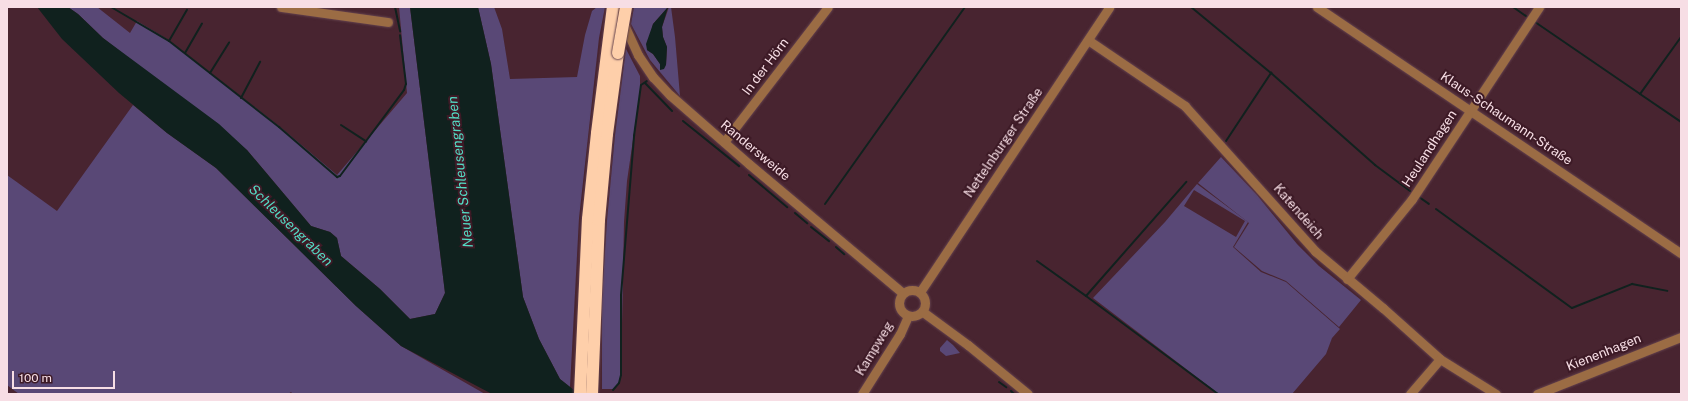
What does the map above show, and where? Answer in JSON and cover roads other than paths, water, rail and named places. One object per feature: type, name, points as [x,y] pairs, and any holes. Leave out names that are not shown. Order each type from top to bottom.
[{"type":"highway","points":[[580,394],[588,218],[608,39],[615,7]]},
{"type":"highway","points":[[592,394],[599,220],[607,134],[626,7]]},
{"type":"street","points":[[281,7],[388,22]]},
{"type":"street","name":"Randersweide","points":[[615,7],[638,55],[653,77],[682,107],[904,293]]},
{"type":"street","name":"In der Hörn","points":[[724,142],[828,7]]},
{"type":"street","name":"Nettelnburger Straße","points":[[920,292],[1109,7]]},
{"type":"street","name":"Klaus-Schaumann-Straße","points":[[1317,7],[1681,252]]},
{"type":"street","name":"Heulandhagen","points":[[1347,279],[1412,200],[1539,7]]},
{"type":"street","name":"Katendeich","points":[[1088,40],[1173,96],[1188,109],[1272,202],[1306,243],[1383,308],[1440,359],[1496,394]]},
{"type":"street","points":[[912,290],[920,292],[926,300],[923,312],[915,316],[908,316],[903,313],[899,305],[899,301],[904,293],[912,290]]},
{"type":"street","points":[[923,312],[968,345],[1028,394]]},
{"type":"street","name":"Kampweg","points":[[862,394],[900,334],[908,316]]},
{"type":"street","name":"Kienenhagen","points":[[1537,394],[1681,337]]},
{"type":"street","points":[[1410,394],[1440,359]]},
{"type":"water","points":[[37,7],[68,7],[78,14],[103,38],[219,124],[247,150],[311,226],[330,232],[337,238],[341,256],[380,289],[410,319],[435,314],[445,293],[410,7],[478,7],[491,64],[523,297],[539,339],[560,379],[579,394],[492,394],[401,346],[356,306],[216,168],[167,133],[119,93],[62,39]]},
{"type":"water","points":[[668,7],[662,27],[663,37],[667,47],[666,65],[664,69],[660,70],[660,64],[653,54],[647,50],[646,44],[653,24]]},
{"type":"waterway","points":[[111,7],[169,41],[279,127],[337,177],[340,176],[404,90],[406,84],[400,35]]},
{"type":"waterway","points":[[395,7],[400,31]]},
{"type":"waterway","points":[[825,204],[965,7]]},
{"type":"waterway","points":[[1191,7],[1271,73],[1375,165],[1410,191]]},
{"type":"waterway","points":[[1513,7],[1526,16]]},
{"type":"waterway","points":[[169,41],[187,10]]},
{"type":"waterway","points":[[1535,22],[1640,94]]},
{"type":"waterway","points":[[185,53],[202,24]]},
{"type":"waterway","points":[[1681,37],[1640,94],[1681,122]]},
{"type":"waterway","points":[[210,73],[229,42]]},
{"type":"waterway","points":[[241,98],[260,62]]},
{"type":"waterway","points":[[1226,141],[1271,73]]},
{"type":"waterway","points":[[613,390],[619,383],[621,375],[621,295],[634,136],[641,85],[647,81]]},
{"type":"waterway","points":[[645,83],[672,111]]},
{"type":"waterway","points":[[683,121],[739,166]]},
{"type":"waterway","points":[[341,125],[366,141]]},
{"type":"waterway","points":[[749,175],[787,207]]},
{"type":"waterway","points":[[1037,261],[1086,296],[1186,182]]},
{"type":"waterway","points":[[1419,197],[1429,204]]},
{"type":"waterway","points":[[1436,209],[1572,308],[1632,284],[1667,291]]},
{"type":"waterway","points":[[795,213],[807,223]]},
{"type":"waterway","points":[[811,227],[829,241]]},
{"type":"waterway","points":[[836,247],[844,254]]},
{"type":"waterway","points":[[1086,296],[1218,394]]},
{"type":"waterway","points":[[999,382],[1006,387]]},
{"type":"waterway","points":[[1011,391],[1014,394]]},
{"type":"water label","name":"Neuer Schleusengraben","points":[[460,172]]},
{"type":"water label","name":"Schleusengraben","points":[[291,225]]}]
